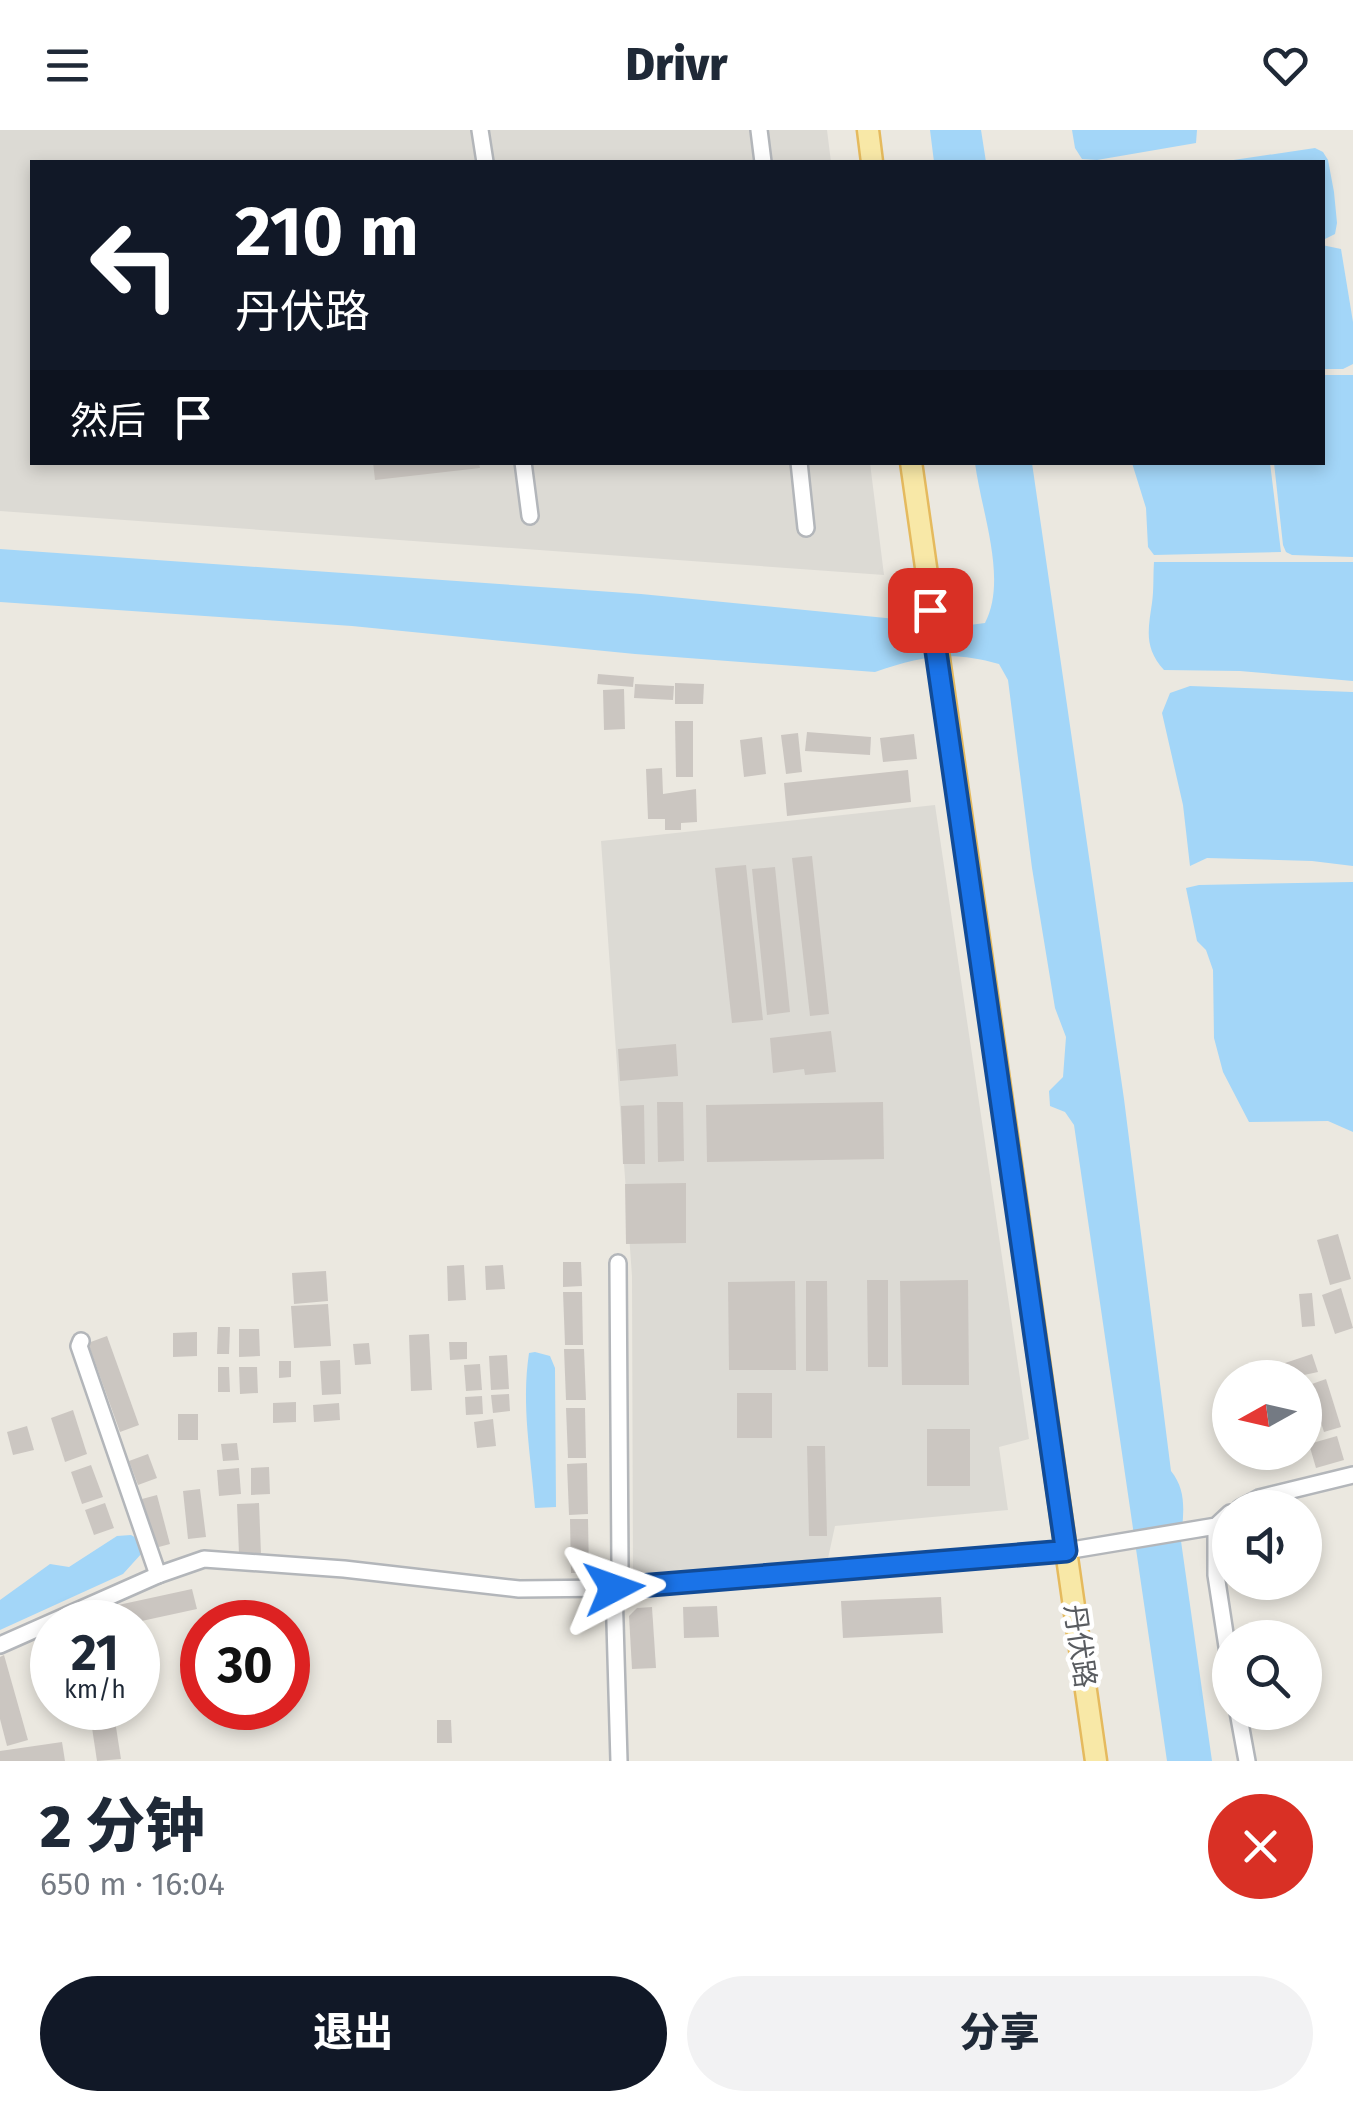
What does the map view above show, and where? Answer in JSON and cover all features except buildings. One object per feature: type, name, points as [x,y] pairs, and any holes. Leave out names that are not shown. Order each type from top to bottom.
[{"type":"main road","points":[[868,130],[872,160]]},
{"type":"main road","name":"丹伏路","points":[[911,465],[1096,1761]]},
{"type":"street","points":[[480,130],[484,160]]},
{"type":"street","points":[[759,130],[763,160]]},
{"type":"street","points":[[523,465],[530,516]]},
{"type":"street","points":[[798,465],[806,528]]},
{"type":"street","points":[[618,1263],[620,1567],[614,1588],[619,1761]]},
{"type":"street","points":[[81,1341],[78,1346],[158,1575]]},
{"type":"street","points":[[1293,1490],[1353,1476]]},
{"type":"street","points":[[0,1646],[158,1575],[204,1559],[519,1588],[614,1588],[1066,1551],[1212,1527]]},
{"type":"street","points":[[1241,1730],[1247,1761]]},
{"type":"shaded area","points":[[0,130],[827,130],[831,160],[30,160],[30,465],[870,465],[884,575],[0,511]]},
{"type":"shaded area","points":[[935,805],[1029,1439],[999,1447],[1008,1510],[835,1526],[827,1563],[633,1573],[632,1276],[601,841]]},
{"type":"water","points":[[930,130],[981,130],[986,160],[934,160]]},
{"type":"water","points":[[1072,130],[1197,130],[1196,143],[1097,160],[1082,159],[1075,148]]},
{"type":"water","points":[[1315,148],[1323,152],[1334,192],[1335,234],[1325,239],[1325,160],[1234,160]]},
{"type":"water","points":[[1325,246],[1341,249],[1353,322],[1353,364],[1343,369],[1325,369]]},
{"type":"water","points":[[1325,375],[1353,375],[1353,557],[1292,555],[1283,545],[1274,465],[1325,465]]},
{"type":"water","points":[[975,465],[1032,465],[1124,1099],[1171,1471],[1182,1496],[1181,1541],[1212,1761],[1167,1761],[1074,1125],[1065,1112],[1050,1106],[1049,1091],[1063,1077],[1066,1037],[1055,1008],[1032,868],[1008,680],[999,664],[951,656],[907,662],[875,672],[635,654],[352,626],[0,602],[0,549],[641,594],[896,619],[915,632],[985,623],[994,586],[991,544]]},
{"type":"water","points":[[1133,465],[1270,465],[1281,552],[1154,555],[1148,547],[1146,508]]},
{"type":"water","points":[[1154,562],[1353,562],[1353,681],[1240,671],[1164,670],[1153,654],[1149,638]]},
{"type":"water","points":[[1190,686],[1353,692],[1353,866],[1207,858],[1190,866],[1183,805],[1162,713],[1170,693]]},
{"type":"water","points":[[1353,882],[1353,1132],[1328,1121],[1249,1122],[1223,1072],[1214,1038],[1213,970],[1206,950],[1197,941],[1186,888]]},
{"type":"water","points":[[529,1353],[550,1356],[555,1368],[556,1507],[535,1508],[526,1392]]},
{"type":"water","points":[[117,1536],[138,1539],[142,1553],[123,1574],[66,1600],[30,1600],[30,1616],[0,1630],[0,1600],[50,1564],[69,1567]]},
{"type":"route","points":[[614,1588],[1066,1551],[930,610]]}]
